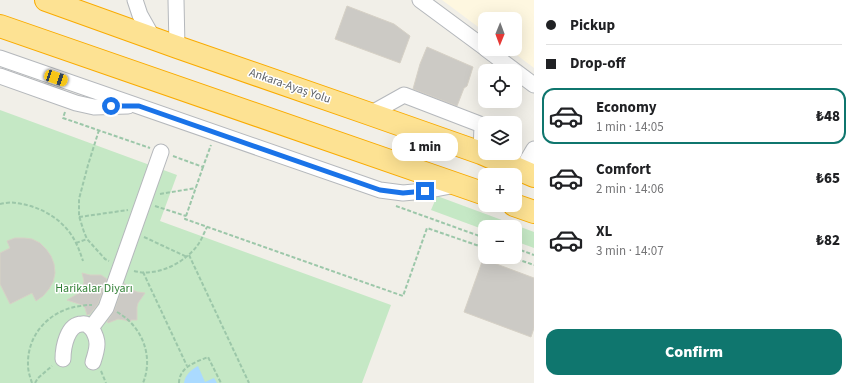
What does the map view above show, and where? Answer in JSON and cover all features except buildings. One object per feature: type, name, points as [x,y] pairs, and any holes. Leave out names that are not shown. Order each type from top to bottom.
[{"type":"highway","name":"Ankara-Ayaş Yolu","points":[[46,0],[478,152]]},
{"type":"highway","points":[[0,26],[478,191]]},
{"type":"highway","name":"Ankara-Ayaş Yolu","points":[[497,160],[527,173]]},
{"type":"highway","points":[[522,208],[534,212]]},
{"type":"street","points":[[135,0],[140,15],[153,38]]},
{"type":"street","points":[[176,0],[177,47]]},
{"type":"street","points":[[420,0],[478,43]]},
{"type":"street","points":[[496,56],[534,84]]},
{"type":"street","points":[[0,58],[380,190],[403,193],[425,191],[458,184]]},
{"type":"street","points":[[0,76],[69,101],[94,107],[139,106]]},
{"type":"street","points":[[370,114],[404,95],[478,123]]},
{"type":"street","points":[[527,173],[534,149]]},
{"type":"street","points":[[91,328],[106,308],[161,152]]},
{"type":"street","points":[[63,360],[64,346],[71,330],[80,324],[86,324],[91,328],[97,343],[93,362]]},
{"type":"path","points":[[69,101],[63,118],[203,167]]},
{"type":"path","points":[[216,133],[185,219],[403,296],[427,228],[478,246]]},
{"type":"path","points":[[79,217],[196,188]]},
{"type":"path","points":[[144,202],[186,216]]},
{"type":"path","points":[[0,204],[14,203],[34,206],[51,214],[65,227],[76,243],[83,261]]},
{"type":"path","points":[[133,232],[188,256],[249,383]]},
{"type":"path","points":[[76,243],[87,239]]},
{"type":"path","points":[[522,251],[534,255]]},
{"type":"path","points":[[522,261],[534,265]]},
{"type":"path","points":[[143,272],[187,366]]},
{"type":"path","points":[[179,383],[183,370],[187,366],[208,357],[221,383]]},
{"type":"shaded area","points":[[442,0],[534,0],[534,68],[518,56],[522,56],[522,12],[478,12],[478,27]]},
{"type":"green space","name":"Harikalar Diyarı","points":[[0,110],[177,175],[160,221],[391,305],[362,383],[0,383]]},
{"type":"green space","points":[[437,196],[502,220],[478,220],[478,227],[431,210]]},
{"type":"green space","points":[[522,228],[534,232],[534,248],[522,244]]},
{"type":"water","points":[[198,366],[205,382],[214,378],[217,383],[184,383],[189,373]]},
{"type":"route","points":[[111,106],[139,106],[380,190],[403,193],[425,191]]}]
